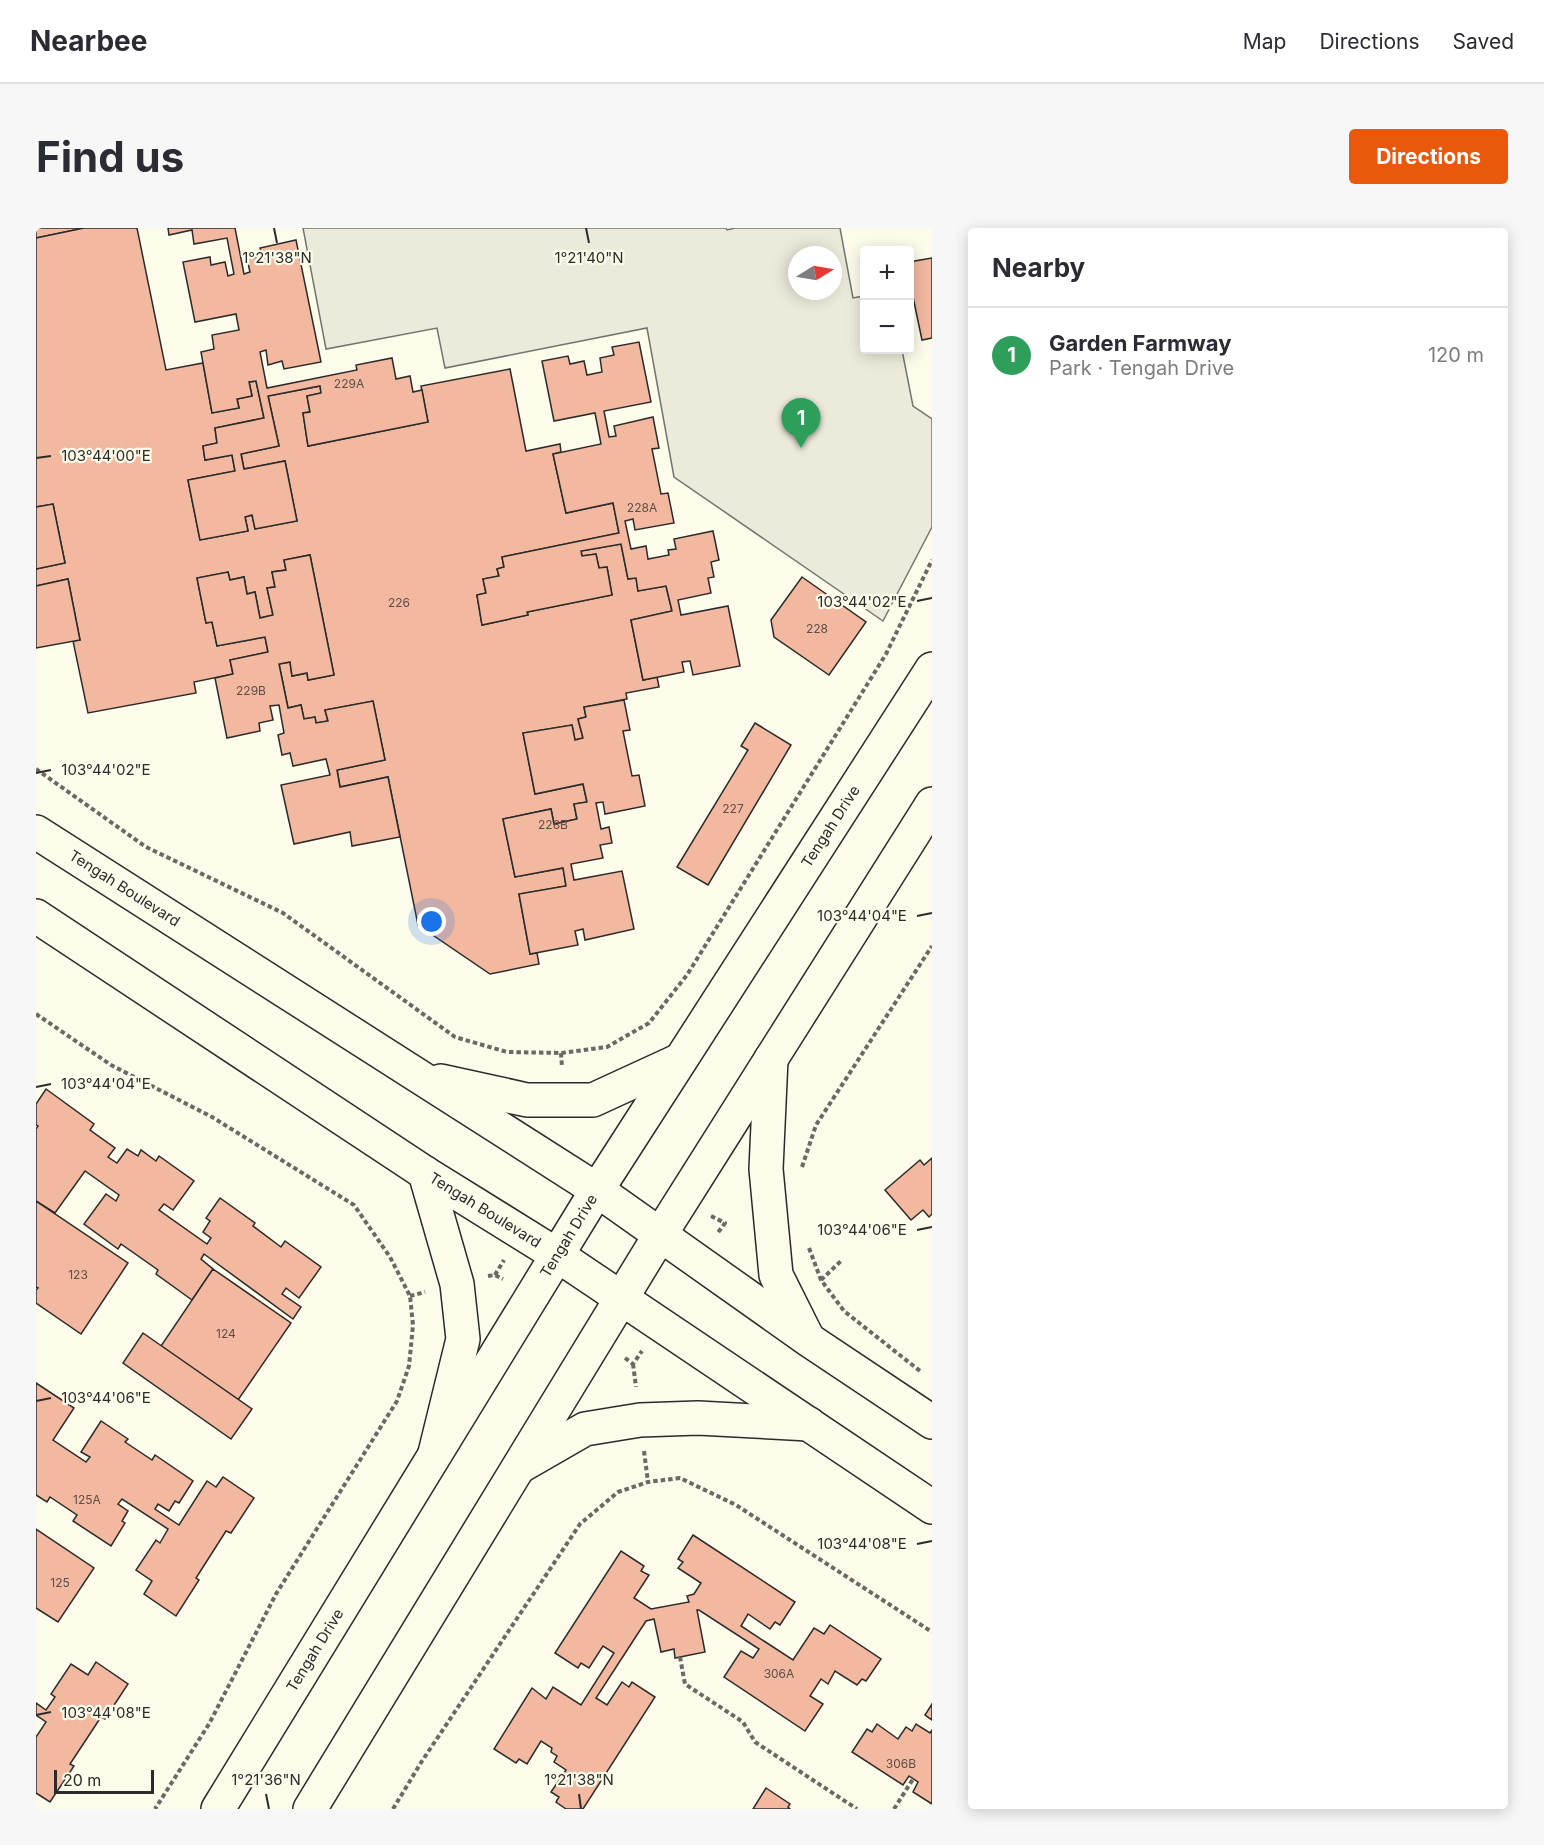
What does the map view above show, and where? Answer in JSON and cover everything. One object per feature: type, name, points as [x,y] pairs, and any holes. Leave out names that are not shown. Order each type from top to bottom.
[{"type":"main road","name":"Tengah Drive","points":[[218,1809],[597,1190],[932,669]]},
{"type":"main road","points":[[310,1809],[660,1235],[932,804]]},
{"type":"main road","name":"Tengah Boulevard","points":[[36,832],[597,1190],[808,1340],[932,1422]]},
{"type":"main road","name":"Tengah Boulevard","points":[[36,916],[425,1173],[557,1255],[932,1507]]},
{"type":"main road","points":[[771,1059],[766,1168],[776,1275],[808,1340]]},
{"type":"main road","points":[[418,1076],[526,1100],[593,1100],[680,1060]]},
{"type":"main road","points":[[425,1173],[457,1284],[463,1339],[435,1454]]},
{"type":"main road","points":[[519,1467],[585,1429],[640,1420],[698,1418],[811,1425]]},
{"type":"path","points":[[36,769],[146,847],[283,913],[455,1037],[507,1052],[561,1053],[607,1047],[649,1023],[687,975],[886,654],[932,560]]},
{"type":"path","points":[[801,1175],[816,1125],[932,946]]},
{"type":"path","points":[[36,1014],[111,1065],[212,1117],[354,1205],[390,1257],[410,1296],[413,1325],[409,1366],[397,1401],[276,1594],[209,1724],[155,1809]]},
{"type":"path","points":[[807,1241],[821,1280],[844,1311],[923,1373]]},
{"type":"path","points":[[821,1280],[842,1260]]},
{"type":"path","points":[[393,1809],[422,1761],[580,1524],[618,1492],[648,1482],[680,1478],[706,1489],[746,1511],[932,1632]]},
{"type":"path","points":[[680,1657],[686,1684],[743,1722],[755,1742],[857,1809]]},
{"type":"path","points":[[894,1809],[913,1779]]},
{"type":"shaded area","points":[[303,228],[726,228],[727,230],[735,228],[840,228],[853,298],[860,297],[860,354],[903,354],[913,406],[932,419],[932,527],[883,621],[674,477],[647,328],[445,368],[437,328],[326,349]]},
{"type":"building","points":[[36,228],[84,228],[36,238]]},
{"type":"building","points":[[84,228],[137,228],[166,370],[203,363],[212,413],[239,408],[237,399],[252,396],[249,382],[256,381],[264,418],[215,428],[217,443],[203,446],[205,460],[232,455],[235,471],[188,480],[200,540],[248,531],[245,517],[252,515],[255,529],[297,521],[285,461],[244,469],[241,454],[279,446],[268,396],[320,386],[321,393],[307,396],[310,412],[303,413],[308,446],[428,422],[421,386],[510,369],[526,451],[560,444],[561,452],[553,454],[566,513],[613,503],[619,533],[502,557],[504,567],[497,569],[499,576],[483,579],[486,593],[477,595],[482,625],[528,615],[527,612],[612,595],[607,567],[599,568],[596,554],[582,556],[581,551],[621,544],[628,579],[636,578],[638,591],[666,586],[672,611],[631,620],[643,680],[657,677],[659,687],[626,693],[627,699],[584,707],[586,717],[578,719],[583,738],[575,740],[572,725],[523,733],[535,794],[583,784],[587,802],[574,804],[577,819],[554,824],[551,809],[503,819],[515,877],[563,868],[566,886],[519,894],[530,954],[537,953],[539,964],[490,974],[418,925],[388,777],[340,787],[337,770],[385,760],[373,701],[325,710],[328,721],[316,723],[315,717],[304,719],[301,705],[288,708],[279,664],[290,662],[292,676],[307,673],[308,680],[334,675],[310,555],[284,560],[286,570],[272,572],[275,587],[267,588],[273,615],[260,618],[255,592],[247,594],[244,577],[230,580],[228,572],[197,578],[206,623],[212,622],[217,646],[265,637],[268,652],[230,660],[233,674],[194,682],[196,693],[88,713],[73,641],[80,640],[68,579],[36,586],[36,569],[65,563],[53,504],[36,507],[36,238]]},
{"type":"building","points":[[168,228],[235,228],[244,274],[250,272],[247,259],[262,256],[260,248],[296,240],[321,362],[284,369],[282,361],[268,365],[266,350],[260,352],[267,388],[357,370],[356,365],[392,358],[396,379],[410,376],[413,392],[422,390],[428,422],[308,446],[303,413],[310,412],[307,396],[321,393],[320,386],[268,396],[279,446],[241,454],[244,469],[285,461],[297,521],[255,529],[252,515],[245,517],[248,531],[200,540],[188,480],[235,471],[232,455],[205,460],[203,446],[217,443],[215,428],[264,418],[256,381],[249,382],[252,396],[237,399],[239,408],[212,413],[201,352],[214,349],[212,335],[239,330],[236,314],[195,322],[183,262],[210,257],[211,265],[225,262],[228,276],[234,274],[227,238],[194,244],[192,230],[169,235]]},
{"type":"building","points":[[932,258],[932,338],[922,340],[914,302],[914,261]]},
{"type":"building","points":[[639,342],[651,402],[604,411],[609,437],[616,436],[614,426],[653,417],[659,448],[652,449],[661,494],[668,493],[674,523],[635,530],[633,519],[625,521],[631,549],[646,546],[648,559],[669,555],[668,550],[676,549],[674,539],[713,531],[719,560],[711,562],[714,577],[708,578],[711,593],[678,600],[681,615],[728,606],[740,666],[693,675],[690,661],[682,662],[684,672],[643,680],[631,620],[672,611],[666,586],[638,591],[636,578],[628,579],[621,544],[581,551],[582,556],[596,554],[599,568],[607,567],[612,595],[527,612],[528,615],[482,625],[477,595],[486,593],[483,579],[499,576],[497,569],[504,567],[502,557],[619,533],[613,503],[566,513],[553,454],[601,444],[595,413],[554,421],[542,361],[568,356],[570,364],[584,361],[587,375],[602,372],[600,358],[614,355],[612,347]]},
{"type":"building","points":[[53,504],[65,563],[36,569],[36,507]]},
{"type":"building","points":[[310,555],[334,675],[308,680],[307,673],[292,676],[290,662],[279,664],[288,708],[301,705],[304,719],[315,717],[316,723],[328,721],[325,710],[373,701],[385,760],[337,770],[340,787],[388,777],[400,837],[352,846],[350,832],[294,844],[281,785],[330,775],[326,759],[293,766],[290,753],[282,755],[278,735],[284,733],[279,705],[270,706],[273,720],[259,723],[260,731],[227,738],[215,678],[233,674],[230,660],[268,652],[265,637],[217,646],[212,622],[206,623],[197,578],[228,572],[230,580],[244,577],[247,594],[255,592],[260,618],[273,615],[267,588],[275,587],[272,572],[286,570],[284,560]]},
{"type":"building","points":[[802,577],[866,622],[829,675],[774,637],[771,620]]},
{"type":"building","points":[[68,579],[80,640],[36,648],[36,586]]},
{"type":"building","points":[[624,700],[630,730],[623,731],[632,776],[639,775],[645,806],[605,814],[603,802],[596,803],[601,829],[609,827],[612,843],[600,845],[603,858],[571,864],[574,880],[622,871],[634,929],[585,940],[583,929],[575,931],[578,945],[530,954],[519,894],[566,886],[563,868],[515,877],[503,819],[551,809],[554,824],[577,819],[574,804],[587,802],[583,784],[535,794],[523,733],[572,725],[575,740],[583,738],[578,719],[586,717],[584,707]]},
{"type":"building","points":[[755,723],[791,745],[708,885],[677,867],[748,750],[741,746]]},
{"type":"building","points":[[46,1089],[94,1124],[90,1130],[115,1148],[108,1157],[117,1163],[127,1149],[138,1156],[141,1150],[156,1161],[159,1156],[194,1181],[173,1210],[164,1204],[159,1210],[207,1244],[211,1238],[203,1232],[210,1221],[206,1218],[220,1198],[255,1223],[253,1226],[281,1247],[285,1241],[321,1267],[299,1298],[286,1288],[282,1294],[301,1307],[293,1319],[204,1254],[201,1259],[213,1269],[192,1300],[156,1274],[158,1270],[121,1244],[118,1249],[84,1224],[106,1194],[116,1201],[119,1195],[85,1171],[55,1213],[36,1201],[36,1129],[38,1126],[36,1125],[36,1104]]},
{"type":"building","points":[[932,1158],[932,1214],[929,1217],[923,1210],[911,1220],[885,1190],[920,1160],[924,1165]]},
{"type":"building","points":[[36,1201],[128,1263],[81,1334],[36,1303],[38,1288],[36,1287]]},
{"type":"building","points":[[213,1269],[291,1323],[238,1400],[161,1346]]},
{"type":"building","points":[[143,1333],[252,1409],[231,1439],[123,1363]]},
{"type":"building","points":[[36,1383],[74,1408],[53,1440],[86,1462],[90,1457],[81,1452],[101,1421],[128,1439],[125,1442],[152,1460],[155,1455],[193,1481],[179,1503],[175,1501],[169,1511],[158,1504],[155,1509],[179,1525],[207,1481],[216,1487],[223,1477],[254,1498],[231,1533],[226,1531],[196,1578],[199,1580],[176,1616],[144,1594],[152,1581],[136,1570],[156,1540],[160,1543],[168,1529],[122,1499],[118,1504],[128,1511],[122,1521],[125,1523],[111,1546],[73,1521],[77,1515],[50,1497],[47,1502],[36,1495]]},
{"type":"building","points":[[36,1529],[94,1568],[58,1622],[36,1608]]},
{"type":"building","points":[[693,1535],[795,1602],[780,1625],[775,1622],[770,1629],[748,1614],[741,1626],[793,1660],[814,1628],[824,1634],[830,1625],[881,1659],[866,1681],[862,1679],[857,1685],[835,1671],[828,1684],[821,1679],[810,1696],[823,1704],[805,1731],[724,1677],[741,1651],[753,1658],[759,1649],[697,1610],[705,1652],[675,1658],[674,1649],[661,1652],[654,1619],[646,1621],[596,1698],[607,1705],[622,1682],[629,1687],[632,1682],[655,1697],[583,1809],[566,1809],[556,1802],[559,1797],[551,1792],[566,1770],[554,1762],[557,1756],[551,1752],[552,1748],[541,1741],[527,1764],[519,1759],[516,1763],[494,1749],[532,1688],[546,1699],[553,1687],[581,1705],[614,1653],[603,1646],[589,1668],[581,1663],[578,1668],[555,1653],[621,1551],[644,1566],[641,1571],[649,1575],[634,1598],[651,1609],[689,1602],[687,1596],[694,1594],[701,1583],[678,1568],[683,1562],[678,1559]]},
{"type":"building","points":[[96,1662],[128,1684],[105,1719],[101,1717],[70,1764],[74,1766],[50,1802],[36,1793],[36,1737],[46,1722],[36,1715],[36,1703],[46,1710],[55,1697],[51,1694],[71,1664],[88,1675]]},
{"type":"building","points":[[932,1704],[932,1720],[925,1715]]},
{"type":"building","points":[[877,1724],[898,1739],[906,1727],[912,1731],[916,1724],[930,1733],[932,1730],[932,1804],[913,1792],[918,1782],[909,1776],[903,1785],[852,1752],[867,1729],[872,1732]]},
{"type":"building","points":[[766,1788],[790,1804],[788,1807],[790,1809],[753,1809]]},
{"type":"place","name":"Garden Farmway","points":[[801,448]]}]
